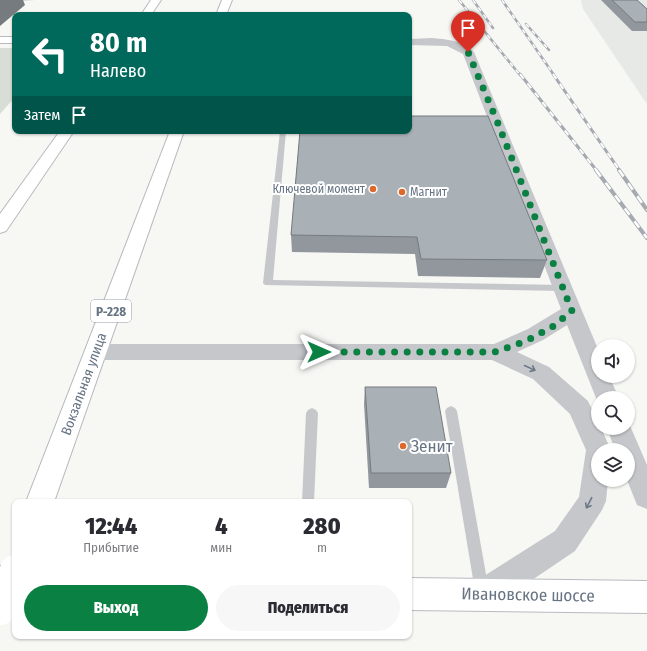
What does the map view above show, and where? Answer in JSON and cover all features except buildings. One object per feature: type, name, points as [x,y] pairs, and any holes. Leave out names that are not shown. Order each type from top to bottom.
[{"type":"main road","points":[[148,12],[156,0]]},
{"type":"main road","points":[[222,12],[227,0]]},
{"type":"main road","points":[[0,40],[12,40]]},
{"type":"main road","points":[[0,228],[65,134]]},
{"type":"main road","name":"Вокзальная улица","points":[[42,496],[175,134]]},
{"type":"main road","points":[[0,610],[12,578]]},
{"type":"main road","points":[[0,589],[12,589]]},
{"type":"main road","name":"Ивановское шоссе","points":[[412,594],[647,597]]},
{"type":"street","points":[[412,42],[441,42],[458,45],[468,52],[494,121],[591,358]]},
{"type":"street","points":[[96,352],[495,352],[526,341],[552,327],[572,311]]},
{"type":"street","points":[[495,352],[541,373],[580,408],[595,443]]},
{"type":"street","points":[[622,435],[647,496]]},
{"type":"street","points":[[482,595],[565,541],[592,501],[594,487]]},
{"type":"lane","points":[[0,1],[33,0]]},
{"type":"lane","points":[[283,134],[268,284],[562,288]]},
{"type":"lane","points":[[450,411],[482,595]]},
{"type":"lane","points":[[308,499],[312,413]]},
{"type":"shaded area","points":[[581,0],[647,0],[647,104],[583,9]]},
{"type":"shaded area","points":[[0,48],[12,48],[12,100],[0,114]]},
{"type":"railway","points":[[459,0],[520,75]]},
{"type":"railway","points":[[473,0],[493,28]]},
{"type":"railway","points":[[502,0],[554,75]]},
{"type":"railway","points":[[526,24],[549,50]]},
{"type":"railway","points":[[520,74],[597,171]]},
{"type":"railway","points":[[553,74],[620,171]]},
{"type":"railway","points":[[596,170],[647,238]]},
{"type":"railway","points":[[619,170],[647,210]]},
{"type":"place","name":"Ключевой момент","points":[[373,189]]},
{"type":"place","name":"Магнит","points":[[402,192]]},
{"type":"place","name":"Зенит","points":[[403,446]]},
{"type":"route","points":[[319,352],[495,352],[526,341],[552,327],[572,311],[497,121],[468,52]]}]
